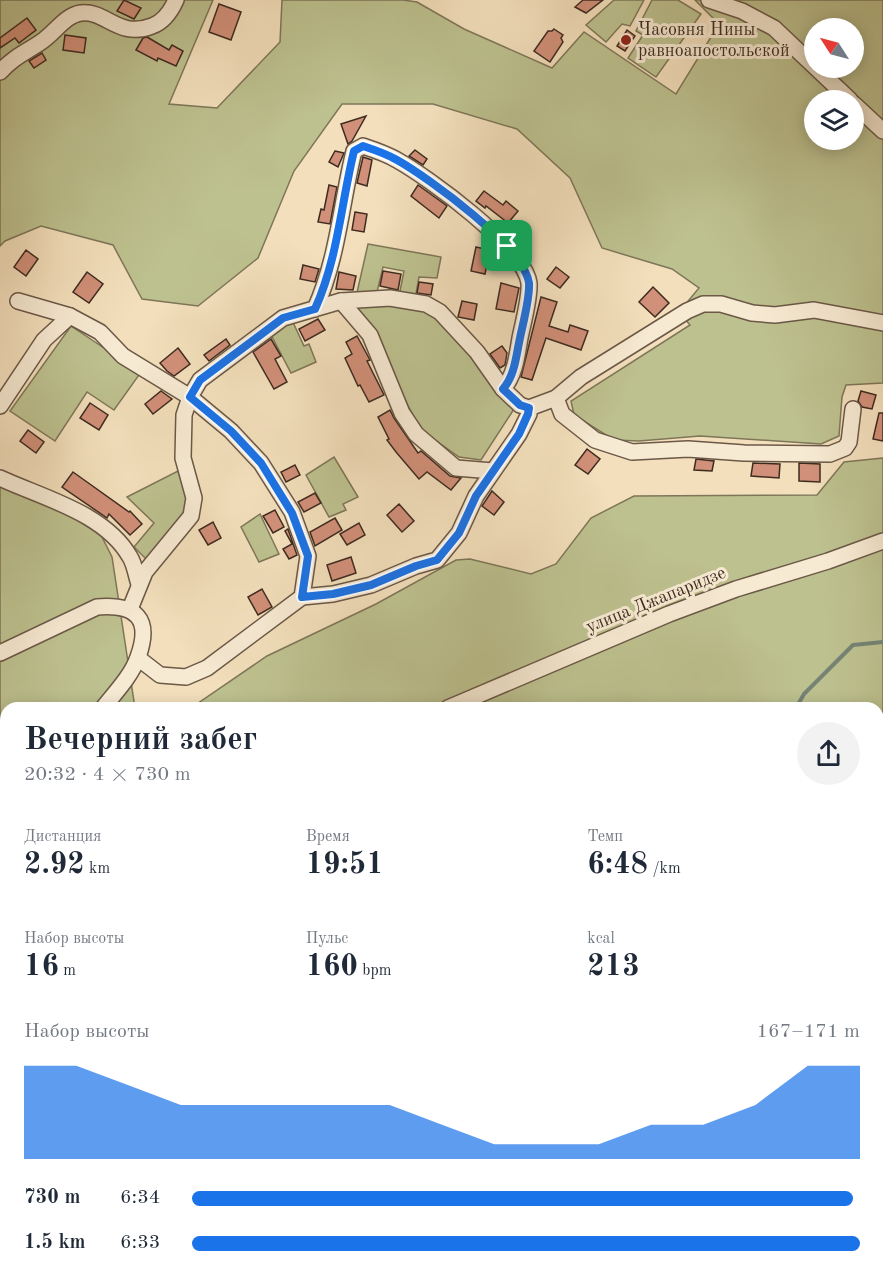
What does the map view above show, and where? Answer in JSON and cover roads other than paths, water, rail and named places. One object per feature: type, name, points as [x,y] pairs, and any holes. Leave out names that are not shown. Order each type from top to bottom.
[{"type":"street","points":[[0,72],[13,59],[40,43],[68,19],[79,13],[88,13],[130,30],[143,30],[157,24],[167,16],[176,0]]},
{"type":"street","points":[[709,0],[742,11],[774,28],[839,90]]},
{"type":"street","points":[[864,113],[883,131]]},
{"type":"street","points":[[315,309],[324,290],[335,251],[354,151],[363,146],[395,158],[449,194],[507,246],[529,283],[511,380],[503,389]]},
{"type":"street","points":[[130,609],[145,572],[191,516],[194,498],[183,458],[184,416],[190,397],[200,380],[283,318],[342,301],[390,298],[426,304],[440,312],[477,352],[503,389],[520,405],[529,408],[556,398],[581,377],[687,311],[703,304],[721,304],[752,313],[775,315],[814,310],[883,323]]},
{"type":"street","points":[[18,301],[70,316],[100,332],[123,356],[190,397],[231,431],[261,463],[292,513],[308,556],[302,597]]},
{"type":"street","points":[[342,301],[370,335],[402,413],[416,434],[456,468],[493,471]]},
{"type":"street","points":[[0,406],[44,340],[70,316]]},
{"type":"street","points":[[556,398],[562,414],[596,440],[632,452],[688,449],[744,453],[830,454],[845,448],[849,442],[853,409]]},
{"type":"street","points":[[138,658],[160,675],[186,677],[207,668],[302,597],[333,594],[371,585],[416,566],[437,560],[459,533],[476,496],[519,434],[529,408]]},
{"type":"street","points":[[0,478],[33,493],[53,498],[106,528],[131,557],[139,584]]},
{"type":"street","name":"улица Джапаридзе","points":[[462,702],[669,614],[735,589],[828,561],[883,541]]},
{"type":"street","points":[[0,653],[97,607],[112,606],[130,609],[139,616],[144,633],[138,658],[108,702]]},
{"type":"waterway","points":[[799,702],[804,694],[853,645],[883,642]]},
{"type":"place","name":"Часовня Нины равноапостольской","points":[[626,40]]}]
